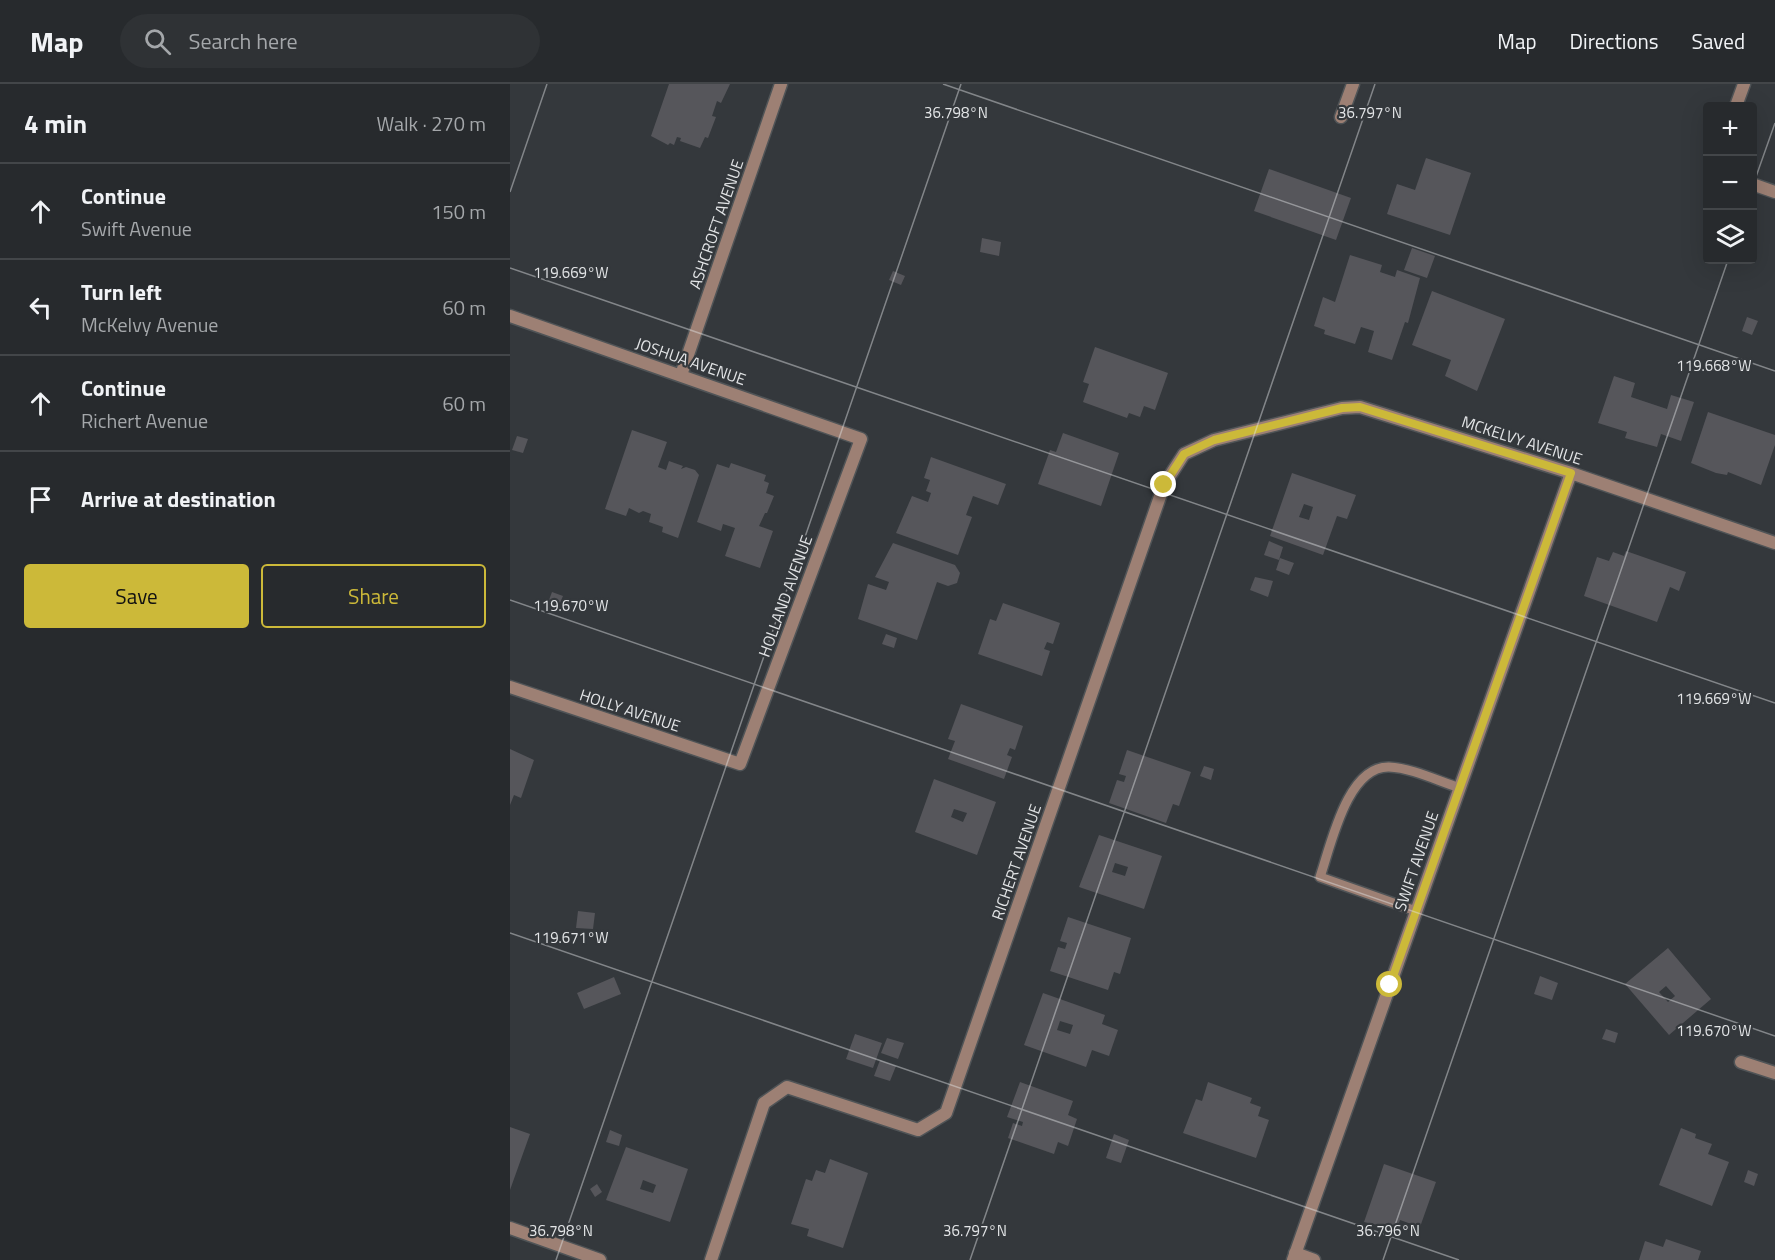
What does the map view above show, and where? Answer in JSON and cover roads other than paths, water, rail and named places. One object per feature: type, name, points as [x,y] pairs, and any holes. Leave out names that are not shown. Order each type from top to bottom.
[{"type":"street","name":"ASHCROFT AVENUE","points":[[681,375],[781,84]]},
{"type":"street","points":[[1341,117],[1353,84]]},
{"type":"street","points":[[1737,102],[1744,84]]},
{"type":"street","points":[[1757,186],[1775,192]]},
{"type":"street","name":"JOSHUA AVENUE","points":[[510,316],[861,439]]},
{"type":"street","name":"MCKELVY AVENUE","points":[[1360,407],[1571,473],[1775,543]]},
{"type":"street","name":"RICHERT AVENUE","points":[[711,1260],[764,1103],[787,1087],[918,1130],[946,1113],[1164,485],[1184,454],[1214,440],[1342,408],[1360,407]]},
{"type":"street","name":"HOLLAND AVENUE","points":[[741,764],[861,439]]},
{"type":"street","name":"SWIFT AVENUE","points":[[1294,1256],[1571,473]]},
{"type":"street","name":"HOLLY AVENUE","points":[[510,687],[741,764]]},
{"type":"street","points":[[1742,1062],[1775,1073]]},
{"type":"street","points":[[510,1228],[600,1260]]},
{"type":"street","points":[[1294,1256],[1314,1260]]},
{"type":"lane","points":[[1416,911],[1320,877],[1350,795],[1359,779],[1386,767],[1398,768],[1460,788]]}]
